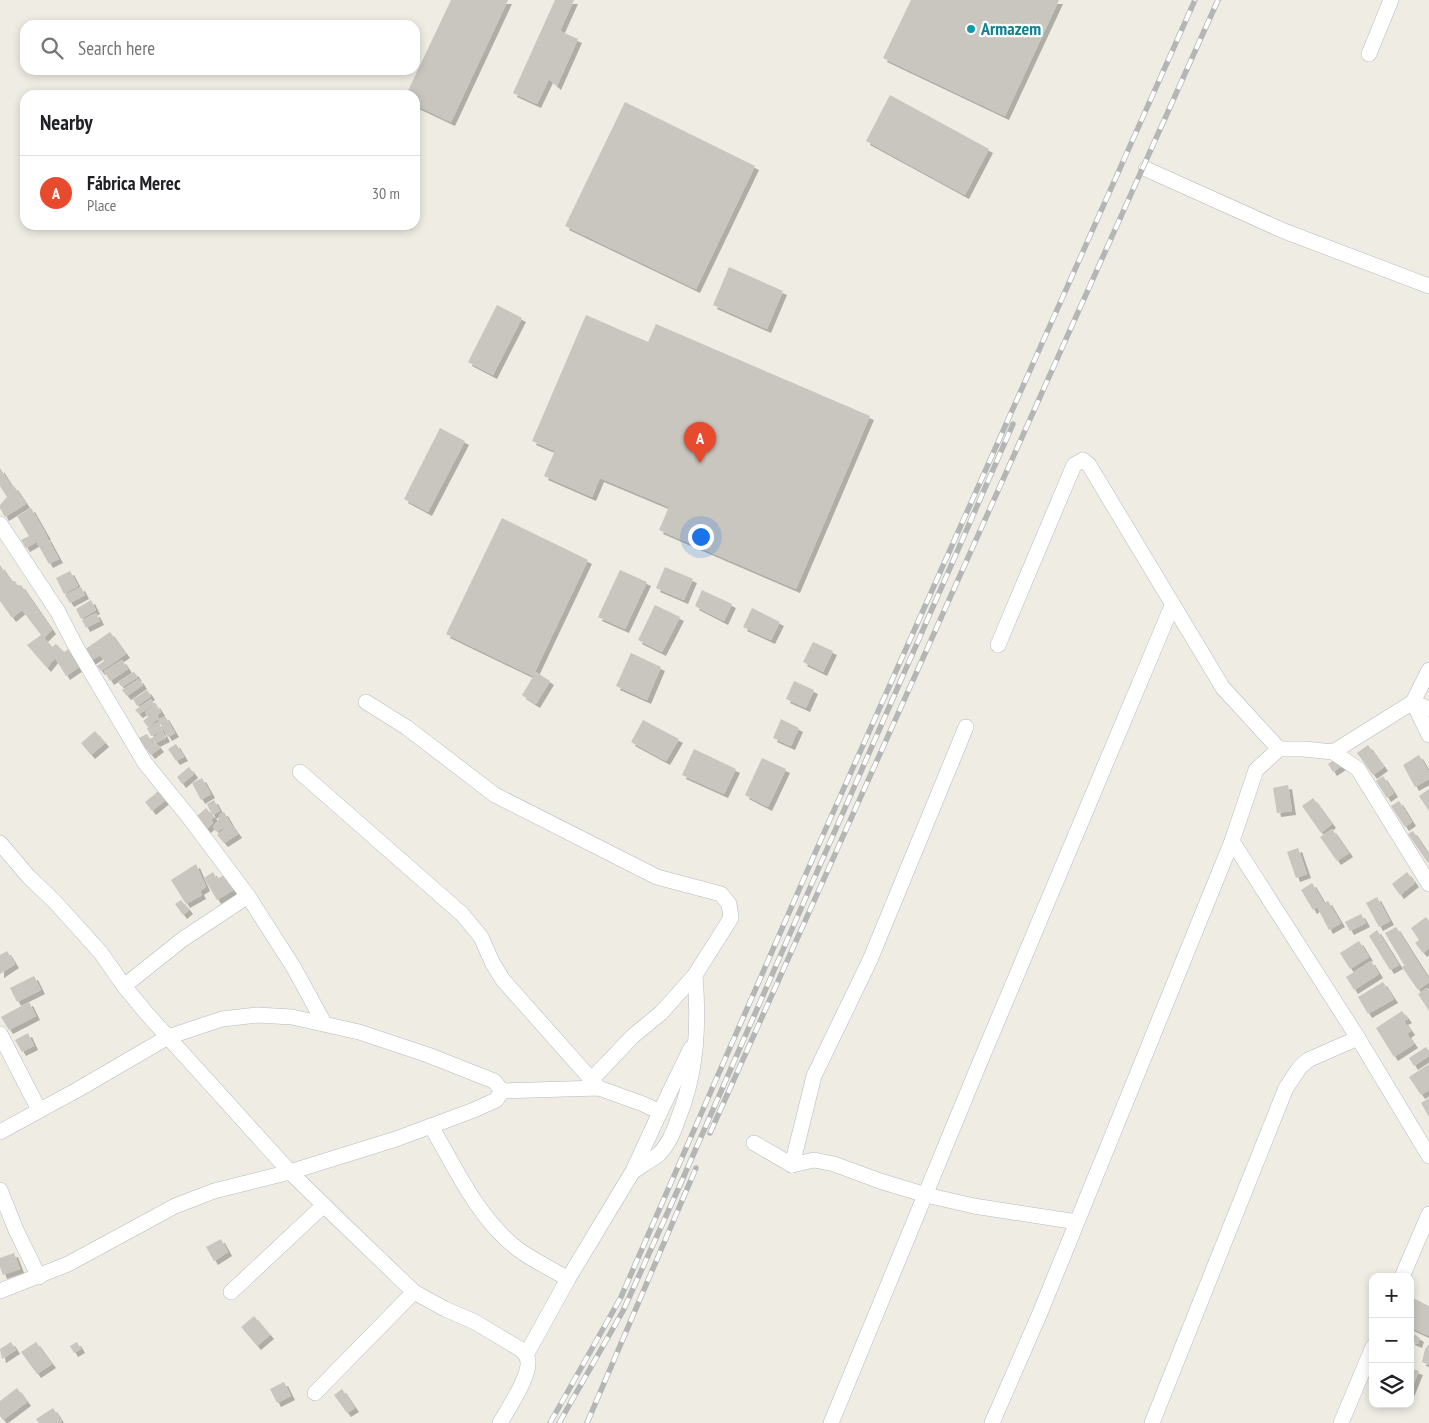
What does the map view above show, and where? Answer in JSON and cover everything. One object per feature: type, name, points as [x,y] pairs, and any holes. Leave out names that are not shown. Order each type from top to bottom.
[{"type":"street","points":[[1369,54],[1391,0]]},
{"type":"street","points":[[1146,169],[1284,231],[1429,285]]},
{"type":"street","points":[[998,645],[1074,465],[1083,460],[1089,465],[1223,688],[1279,749]]},
{"type":"street","points":[[0,524],[6,546],[58,612],[83,660],[145,763],[188,816],[248,896],[294,968],[324,1024]]},
{"type":"street","points":[[831,1423],[1172,606]]},
{"type":"street","points":[[1333,752],[1413,702],[1429,670]]},
{"type":"street","points":[[366,702],[406,727],[495,796],[658,876],[721,894],[729,904],[730,918],[695,975],[661,1013],[633,1036],[595,1084],[502,1091]]},
{"type":"street","points":[[1413,702],[1429,709]]},
{"type":"street","points":[[1413,702],[1429,735]]},
{"type":"street","points":[[792,1165],[814,1076],[870,960],[966,727]]},
{"type":"street","points":[[992,1423],[1077,1222],[1232,841],[1256,770],[1279,749],[1333,752],[1358,769],[1429,884]]},
{"type":"street","points":[[300,772],[462,914],[481,938],[503,980],[595,1084],[660,1112]]},
{"type":"street","points":[[1232,841],[1358,1038],[1429,1156]]},
{"type":"street","points":[[0,843],[28,876],[55,902],[101,953],[124,986],[168,1037],[290,1172],[414,1292],[475,1322],[526,1354],[528,1363],[522,1383],[500,1423]]},
{"type":"street","points":[[124,986],[183,939],[248,896]]},
{"type":"street","points":[[633,1171],[660,1153],[670,1139],[684,1105],[692,1079],[697,1035],[695,975]]},
{"type":"street","points":[[0,1132],[168,1037],[222,1019],[257,1015],[292,1017],[359,1032],[428,1055],[494,1081],[502,1091]]},
{"type":"street","points":[[0,1034],[39,1110]]},
{"type":"street","points":[[526,1354],[568,1279],[633,1171],[697,1035]]},
{"type":"street","points":[[1152,1423],[1286,1088],[1300,1067],[1308,1060],[1358,1038]]},
{"type":"street","points":[[0,1291],[68,1264],[175,1206],[214,1191],[290,1172],[431,1126],[496,1100],[502,1091]]},
{"type":"street","points":[[431,1126],[470,1194],[489,1221],[519,1250],[568,1279]]},
{"type":"street","points":[[754,1143],[792,1165],[814,1160],[834,1164],[926,1195],[974,1206],[1077,1222]]},
{"type":"street","points":[[0,1190],[16,1230],[39,1277]]},
{"type":"street","points":[[231,1292],[324,1205]]},
{"type":"street","points":[[1404,1273],[1429,1214]]},
{"type":"street","points":[[315,1393],[414,1292]]},
{"type":"street","points":[[1341,1423],[1369,1356]]},
{"type":"building","points":[[451,0],[508,0],[451,122],[420,107],[420,90],[408,90],[415,75],[420,75],[420,65]]},
{"type":"building","points":[[555,0],[574,0],[560,31],[578,39],[557,86],[549,79],[537,104],[513,93]]},
{"type":"building","name":"Armazem","points":[[911,0],[1059,0],[1005,116],[883,58]]},
{"type":"building","points":[[890,95],[989,149],[965,195],[866,141]]},
{"type":"building","points":[[625,102],[755,166],[696,289],[565,226]]},
{"type":"building","points":[[729,267],[783,291],[767,329],[713,305]]},
{"type":"building","points":[[497,305],[522,318],[493,375],[468,362]]},
{"type":"building","points":[[586,315],[648,342],[656,324],[870,416],[796,589],[659,530],[669,507],[600,478],[592,497],[544,476],[555,451],[532,441]]},
{"type":"building","points":[[440,428],[465,441],[428,512],[404,499]]},
{"type":"building","points":[[0,468],[26,504],[5,517],[0,508],[0,505],[7,497],[0,486]]},
{"type":"building","points":[[31,508],[47,536],[26,548],[21,540],[29,536],[17,516]]},
{"type":"building","points":[[502,518],[588,560],[533,676],[446,634]]},
{"type":"building","points":[[47,537],[59,559],[49,564],[37,543]]},
{"type":"building","points":[[0,565],[11,581],[15,581],[18,586],[21,585],[52,630],[44,638],[52,647],[56,644],[64,652],[70,648],[82,665],[66,676],[55,658],[47,668],[27,645],[41,635],[22,610],[12,618],[0,601]]},
{"type":"building","points":[[665,567],[693,579],[684,600],[656,588]]},
{"type":"building","points":[[620,570],[647,582],[625,629],[598,617]]},
{"type":"building","points":[[70,571],[78,586],[64,594],[56,578]]},
{"type":"building","points":[[81,587],[85,595],[70,603],[65,595]]},
{"type":"building","points":[[702,590],[732,604],[724,621],[695,606]]},
{"type":"building","points":[[91,600],[96,610],[81,619],[76,609]]},
{"type":"building","points":[[655,605],[680,617],[662,652],[638,640]]},
{"type":"building","points":[[752,608],[780,622],[771,640],[743,627]]},
{"type":"building","points":[[96,613],[100,621],[86,628],[82,620]]},
{"type":"building","points":[[110,632],[126,654],[101,671],[97,666],[104,661],[100,655],[91,661],[84,650]]},
{"type":"building","points":[[813,642],[833,651],[823,672],[803,662]]},
{"type":"building","points":[[631,653],[661,667],[647,700],[616,686]]},
{"type":"building","points":[[122,660],[128,669],[110,681],[104,671]]},
{"type":"building","points":[[134,672],[138,677],[122,687],[118,682]]},
{"type":"building","points":[[536,672],[550,681],[536,704],[522,695]]},
{"type":"building","points":[[139,679],[143,685],[127,696],[122,690]]},
{"type":"building","points":[[794,681],[814,690],[806,708],[786,699]]},
{"type":"building","points":[[147,690],[151,696],[137,706],[133,699]]},
{"type":"building","points":[[151,699],[154,704],[139,714],[135,710]]},
{"type":"building","points":[[156,704],[161,712],[157,715],[159,718],[148,727],[143,721],[148,717],[145,712]]},
{"type":"building","points":[[165,716],[175,733],[168,737],[158,720]]},
{"type":"building","points":[[781,719],[799,728],[791,746],[773,738]]},
{"type":"building","points":[[643,720],[679,739],[666,761],[631,742]]},
{"type":"building","points":[[158,722],[163,731],[151,736],[147,728]]},
{"type":"building","points":[[95,731],[105,743],[91,755],[81,743]]},
{"type":"building","points":[[163,732],[166,738],[156,743],[150,739]]},
{"type":"building","points":[[147,734],[154,745],[156,743],[160,748],[151,755],[147,750],[153,746],[146,750],[139,738]]},
{"type":"building","points":[[176,744],[184,757],[176,761],[168,749]]},
{"type":"building","points":[[1368,745],[1384,767],[1373,775],[1357,753]]},
{"type":"building","points":[[694,749],[736,769],[724,794],[682,775]]},
{"type":"building","points":[[1419,755],[1429,772],[1429,779],[1415,787],[1403,765]]},
{"type":"building","points":[[762,758],[786,769],[768,807],[745,795]]},
{"type":"building","points":[[1337,758],[1342,766],[1333,772],[1328,764]]},
{"type":"building","points":[[189,767],[194,774],[182,784],[177,777]]},
{"type":"building","points":[[1383,776],[1394,793],[1387,798],[1376,781]]},
{"type":"building","points":[[202,778],[211,794],[201,800],[192,783]]},
{"type":"building","points":[[1288,785],[1292,811],[1277,813],[1273,788]]},
{"type":"building","points":[[161,789],[168,798],[152,811],[145,802]]},
{"type":"building","points":[[1429,789],[1429,811],[1419,796]]},
{"type":"building","points":[[1313,798],[1332,824],[1321,833],[1302,806]]},
{"type":"building","points":[[214,800],[220,811],[212,815],[207,804]]},
{"type":"building","points":[[1399,801],[1412,822],[1405,827],[1391,806]]},
{"type":"building","points":[[206,808],[214,817],[211,820],[213,823],[207,829],[196,817]]},
{"type":"building","points":[[224,812],[231,824],[216,832],[213,826],[218,821],[220,814]]},
{"type":"building","points":[[231,824],[238,834],[224,843],[217,835]]},
{"type":"building","points":[[1332,829],[1349,853],[1337,861],[1320,837]]},
{"type":"building","points":[[1413,831],[1429,855],[1428,863],[1408,834]]},
{"type":"building","points":[[1298,848],[1307,874],[1296,878],[1287,852]]},
{"type":"building","points":[[196,864],[206,887],[200,891],[202,895],[186,904],[171,880]]},
{"type":"building","points":[[213,872],[217,879],[226,874],[235,889],[217,900],[204,878]]},
{"type":"building","points":[[1407,872],[1415,883],[1400,895],[1392,884]]},
{"type":"building","points":[[1312,883],[1324,903],[1328,901],[1341,923],[1329,930],[1317,907],[1313,910],[1301,890]]},
{"type":"building","points":[[1377,897],[1390,921],[1379,927],[1366,903]]},
{"type":"building","points":[[181,900],[189,910],[183,915],[175,904]]},
{"type":"building","points":[[1361,914],[1366,923],[1350,931],[1345,922]]},
{"type":"building","points":[[1426,917],[1429,921],[1429,948],[1423,953],[1415,943],[1419,940],[1411,928]]},
{"type":"building","points":[[1396,927],[1429,979],[1429,982],[1418,990],[1402,967],[1412,960],[1404,965],[1385,933]]},
{"type":"building","points":[[1377,930],[1399,965],[1390,970],[1369,936]]},
{"type":"building","points":[[1359,941],[1369,957],[1350,969],[1340,953]]},
{"type":"building","points":[[7,951],[15,964],[0,974],[0,955]]},
{"type":"building","points":[[1371,961],[1379,974],[1354,990],[1346,977]]},
{"type":"building","points":[[34,976],[41,990],[17,1002],[10,988]]},
{"type":"building","points":[[1383,982],[1394,999],[1368,1014],[1358,997]]},
{"type":"building","points":[[1427,988],[1429,991],[1429,1011],[1418,994]]},
{"type":"building","points":[[29,1002],[36,1016],[9,1030],[1,1017]]},
{"type":"building","points":[[1402,1011],[1408,1019],[1404,1021],[1411,1031],[1407,1034],[1414,1044],[1394,1057],[1376,1028]]},
{"type":"building","points":[[28,1033],[34,1046],[22,1052],[15,1040]]},
{"type":"building","points":[[1426,1047],[1429,1051],[1429,1056],[1414,1066],[1409,1058]]},
{"type":"building","points":[[1429,1064],[1429,1090],[1421,1095],[1409,1077]]},
{"type":"building","points":[[1429,1098],[1429,1117],[1421,1103]]},
{"type":"building","points":[[221,1239],[228,1252],[214,1261],[206,1247]]},
{"type":"building","points":[[14,1253],[20,1269],[3,1275],[0,1267],[0,1258]]},
{"type":"building","points":[[1414,1298],[1429,1306],[1429,1336],[1414,1329]]},
{"type":"building","points":[[254,1316],[270,1335],[257,1346],[241,1327]]},
{"type":"building","points":[[1414,1334],[1420,1338],[1418,1344],[1414,1342]]},
{"type":"building","points":[[11,1342],[16,1350],[2,1359],[0,1349]]},
{"type":"building","points":[[36,1342],[52,1364],[37,1374],[21,1352]]},
{"type":"building","points":[[77,1342],[81,1349],[74,1353],[70,1346]]},
{"type":"building","points":[[1429,1344],[1429,1365],[1422,1362],[1425,1349]]},
{"type":"building","points":[[1414,1369],[1419,1371],[1414,1383]]},
{"type":"building","points":[[284,1382],[291,1396],[277,1403],[270,1389]]},
{"type":"building","points":[[17,1388],[27,1402],[3,1420],[0,1416],[0,1401]]},
{"type":"building","points":[[342,1389],[355,1408],[347,1413],[334,1395]]},
{"type":"building","points":[[53,1408],[62,1422],[39,1423],[36,1419]]},
{"type":"railway","points":[[550,1423],[621,1297],[819,844],[1195,0]]},
{"type":"railway","points":[[710,1133],[1218,0]]},
{"type":"railway","points":[[559,1423],[623,1311],[1013,424]]},
{"type":"railway","points":[[587,1423],[696,1168]]},
{"type":"place","name":"Armazem","points":[[971,29]]},
{"type":"place","name":"Fábrica Merec","points":[[700,463]]}]
